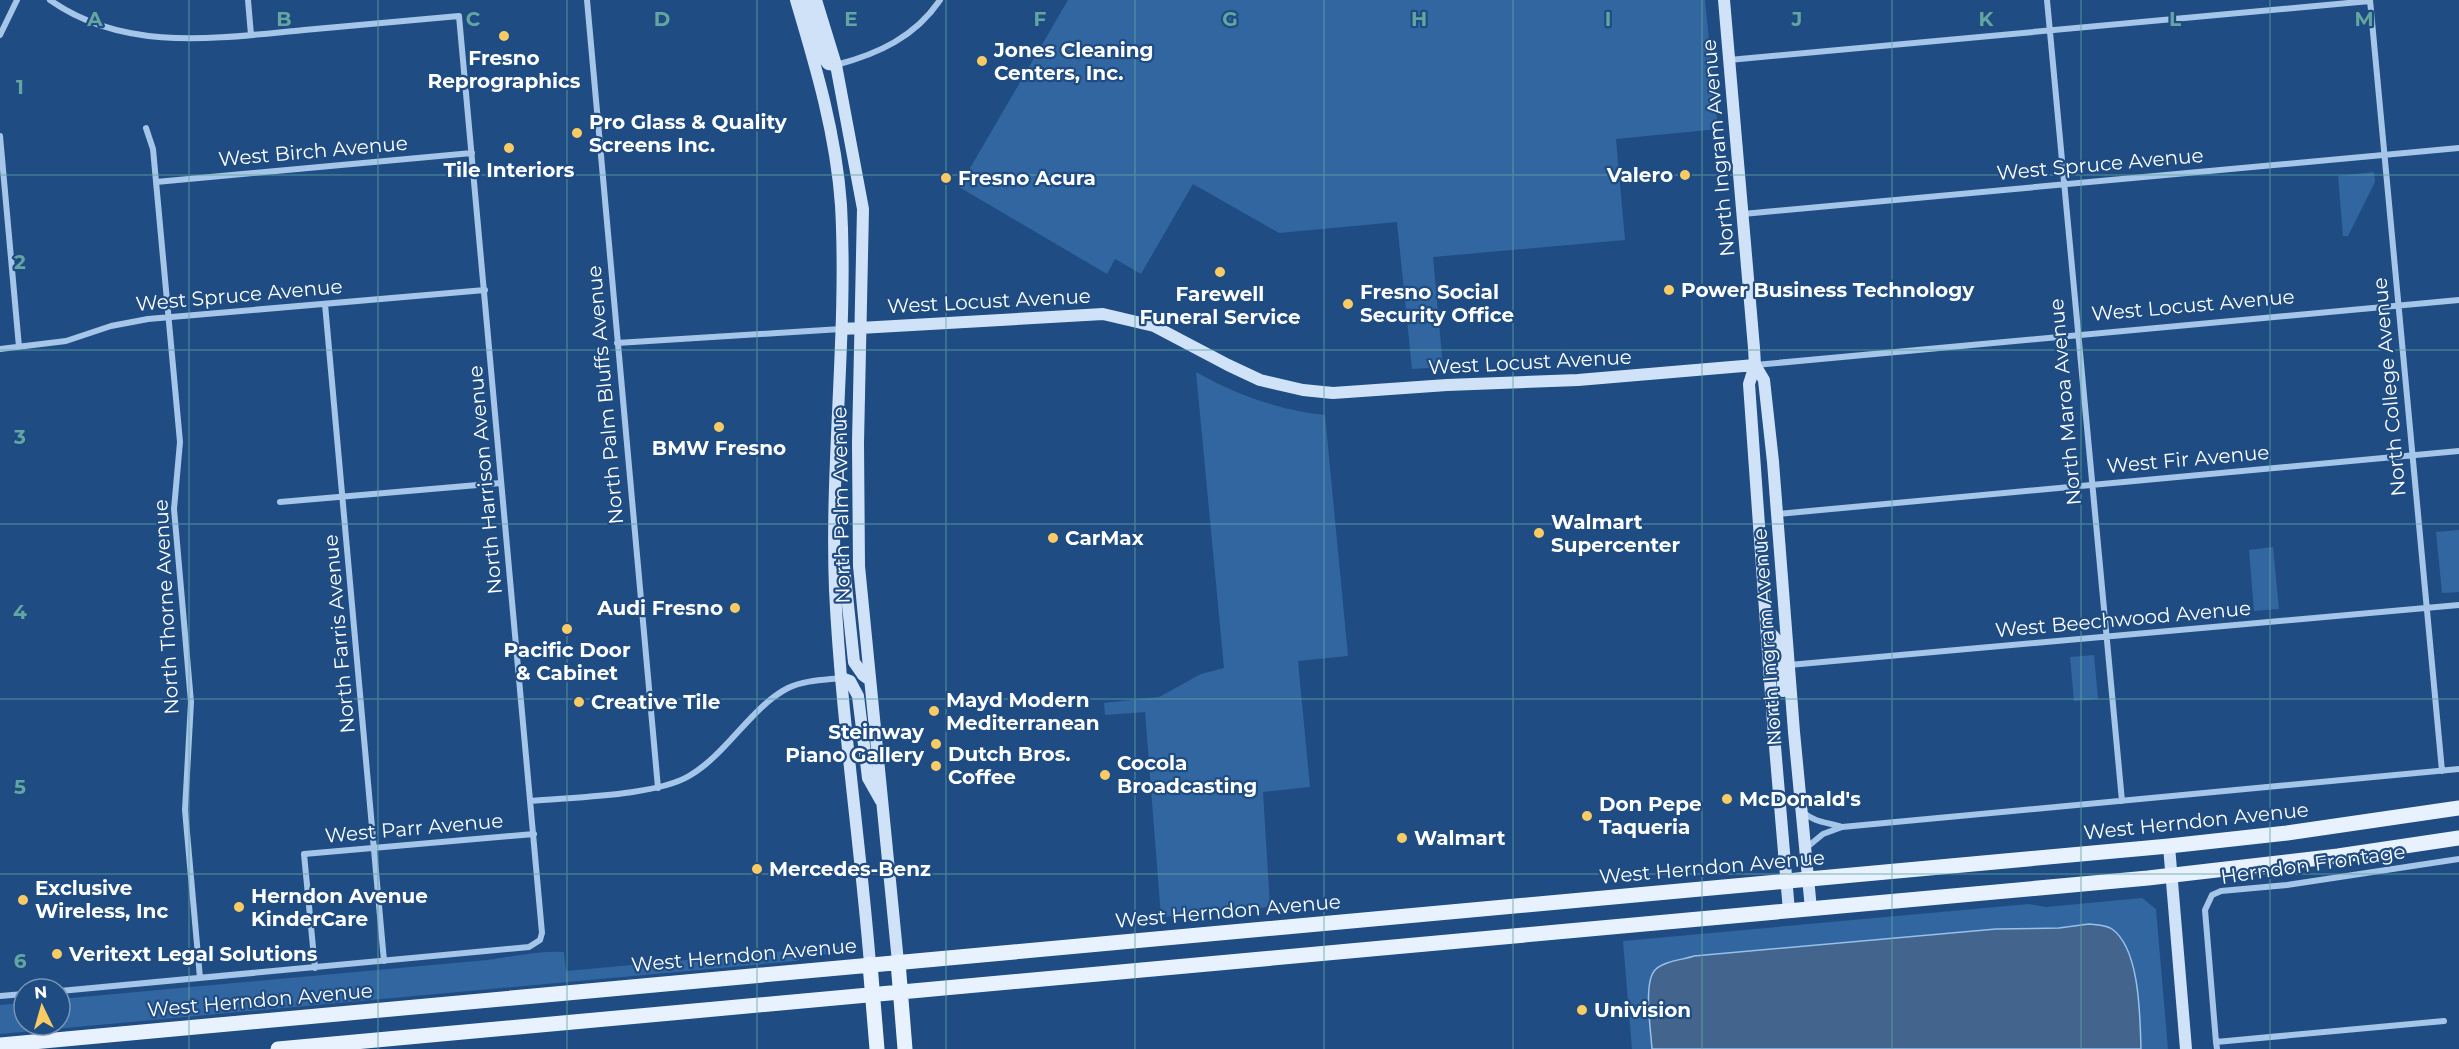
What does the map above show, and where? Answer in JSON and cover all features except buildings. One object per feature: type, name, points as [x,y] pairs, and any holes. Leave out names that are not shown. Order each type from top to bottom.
[{"type":"main road","name":"West Herndon Avenue","points":[[0,1045],[2169,846],[2287,833],[2459,808]]},
{"type":"main road","points":[[278,1049],[2171,876],[2338,856],[2459,838]]},
{"type":"main road","name":"North Palm Avenue","points":[[898,962],[905,1049]]},
{"type":"main road","name":"North Palm Avenue","points":[[870,964],[877,1049]]},
{"type":"street","points":[[0,35],[17,0]]},
{"type":"street","points":[[50,0],[82,18],[129,33],[189,39],[251,35],[248,0]]},
{"type":"street","name":"North Palm Bluffs Avenue","points":[[586,0],[658,788]]},
{"type":"street","name":"North Palm Avenue","points":[[796,0],[819,76],[832,135],[840,202],[842,329],[835,553],[842,678],[870,964]]},
{"type":"street","points":[[806,0],[825,60],[828,64],[836,65],[872,54],[900,40],[920,24],[940,0]]},
{"type":"street","name":"North Palm Avenue","points":[[816,0],[836,65],[863,209],[858,443],[859,566],[898,962]]},
{"type":"street","name":"North Ingram Avenue","points":[[1724,0],[1755,365],[1749,384],[1789,911]]},
{"type":"street","name":"North Maroa Avenue","points":[[2047,0],[2122,801]]},
{"type":"street","points":[[1729,60],[2370,0]]},
{"type":"street","name":"North College Avenue","points":[[2370,0],[2442,771]]},
{"type":"street","name":"North Harrison Avenue","points":[[251,35],[459,16],[542,933],[540,940],[529,947],[384,961]]},
{"type":"street","name":"North Thorne Avenue","points":[[146,128],[153,149],[180,442],[174,509],[191,702],[185,810],[200,978]]},
{"type":"street","points":[[0,136],[19,347]]},
{"type":"street","name":"West Spruce Avenue","points":[[1743,214],[2459,148]]},
{"type":"street","name":"West Birch Avenue","points":[[156,182],[472,153]]},
{"type":"street","name":"West Spruce Avenue","points":[[0,349],[66,341],[131,322],[485,290]]},
{"type":"street","name":"West Locust Avenue","points":[[617,343],[1103,314],[1154,326],[1255,378],[1303,390],[1333,393],[1447,385],[1578,381],[2459,300]]},
{"type":"street","name":"North Farris Avenue","points":[[325,304],[384,961]]},
{"type":"street","name":"North Ingram Avenue","points":[[1755,365],[1764,380],[1811,909]]},
{"type":"street","name":"West Fir Avenue","points":[[1777,514],[2459,451]]},
{"type":"street","points":[[280,502],[501,483]]},
{"type":"street","points":[[835,553],[844,567],[854,662],[870,681]]},
{"type":"street","name":"West Beechwood Avenue","points":[[1789,665],[2459,605]]},
{"type":"street","points":[[1767,632],[1773,634],[1779,645],[1785,714],[1794,732]]},
{"type":"street","points":[[531,801],[658,788],[681,780],[702,768],[766,704],[781,693],[799,684],[842,678],[850,681],[858,696],[868,778],[883,805]]},
{"type":"street","name":"West Herndon Avenue","points":[[1805,848],[1823,834],[1842,827],[2459,769]]},
{"type":"street","name":"West Herndon Avenue","points":[[1801,811],[1814,821],[1842,827]]},
{"type":"street","name":"West Parr Avenue","points":[[315,968],[304,855],[534,834]]},
{"type":"street","points":[[2169,846],[2186,1049]]},
{"type":"street","name":"Herndon Frontage","points":[[2216,1045],[2205,910],[2212,895],[2221,891],[2287,885],[2459,859]]},
{"type":"street","name":"West Herndon Avenue","points":[[72,990],[384,961]]},
{"type":"street","points":[[2216,1045],[2444,1021]]},
{"type":"shaded area","points":[[1068,0],[1705,0],[1718,129],[1616,139],[1625,240],[1433,257],[1443,367],[1412,369],[1397,222],[1279,233],[1193,184],[1141,274],[1115,259],[1107,274],[959,187]]},
{"type":"shaded area","points":[[2374,172],[2375,182],[2348,236],[2343,236],[2338,176]]},
{"type":"shaded area","points":[[1196,372],[1227,388],[1258,400],[1325,415],[1348,656],[1298,661],[1310,787],[1263,792],[1270,907],[1161,917],[1145,712],[1105,715],[1104,703],[1159,697],[1201,674],[1224,668]]},
{"type":"shaded area","points":[[2459,530],[2459,592],[2442,593],[2436,532]]},
{"type":"shaded area","points":[[2273,547],[2279,609],[2254,611],[2249,550]]},
{"type":"shaded area","points":[[2094,655],[2098,699],[2074,701],[2070,657]]},
{"type":"shaded area","points":[[2142,898],[2156,909],[2168,1049],[1632,1049],[1623,941],[2029,904],[2046,907]]},
{"type":"shaded area","points":[[2089,924],[2112,929],[2128,952],[2137,984],[2141,1049],[1652,1049],[1649,1020],[1651,976],[1659,967],[1673,961],[1694,956],[1996,929],[2059,928]]},
{"type":"shaded area","points":[[842,946],[840,953],[806,956],[796,961],[72,1027],[72,998],[487,960],[545,952],[564,952],[566,971]]},
{"type":"shaded area","points":[[12,1004],[12,1033],[0,1034],[0,1005]]},
{"type":"place","name":"Fresno Reprographics","points":[[504,36]]},
{"type":"place","name":"Jones Cleaning Centers, Inc.","points":[[982,61]]},
{"type":"place","name":"Pro Glass & Quality Screens Inc.","points":[[577,133]]},
{"type":"place","name":"Tile Interiors","points":[[509,148]]},
{"type":"place","name":"Valero","points":[[1685,175]]},
{"type":"place","name":"Fresno Acura","points":[[946,178]]},
{"type":"place","name":"Farewell Funeral Service","points":[[1220,272]]},
{"type":"place","name":"Power Business Technology","points":[[1669,290]]},
{"type":"place","name":"Fresno Social Security Office","points":[[1348,304]]},
{"type":"place","name":"BMW Fresno","points":[[719,427]]},
{"type":"place","name":"Walmart Supercenter","points":[[1539,533]]},
{"type":"place","name":"CarMax","points":[[1053,538]]},
{"type":"place","name":"Audi Fresno","points":[[735,608]]},
{"type":"place","name":"Pacific Door & Cabinet","points":[[567,629]]},
{"type":"place","name":"Creative Tile","points":[[579,702]]},
{"type":"place","name":"Mayd Modern Mediterranean","points":[[934,711]]},
{"type":"place","name":"Steinway Piano Gallery","points":[[936,744]]},
{"type":"place","name":"Dutch Bros. Coffee","points":[[936,766]]},
{"type":"place","name":"Cocola Broadcasting","points":[[1105,775]]},
{"type":"place","name":"McDonald's","points":[[1727,799]]},
{"type":"place","name":"Don Pepe Taqueria","points":[[1587,816]]},
{"type":"place","name":"Walmart","points":[[1402,838]]},
{"type":"place","name":"Mercedes-Benz","points":[[757,869]]},
{"type":"place","name":"Exclusive Wireless, Inc","points":[[23,900]]},
{"type":"place","name":"Herndon Avenue KinderCare","points":[[239,907]]},
{"type":"place","name":"Veritext Legal Solutions","points":[[57,954]]},
{"type":"place","name":"Univision","points":[[1582,1010]]}]
